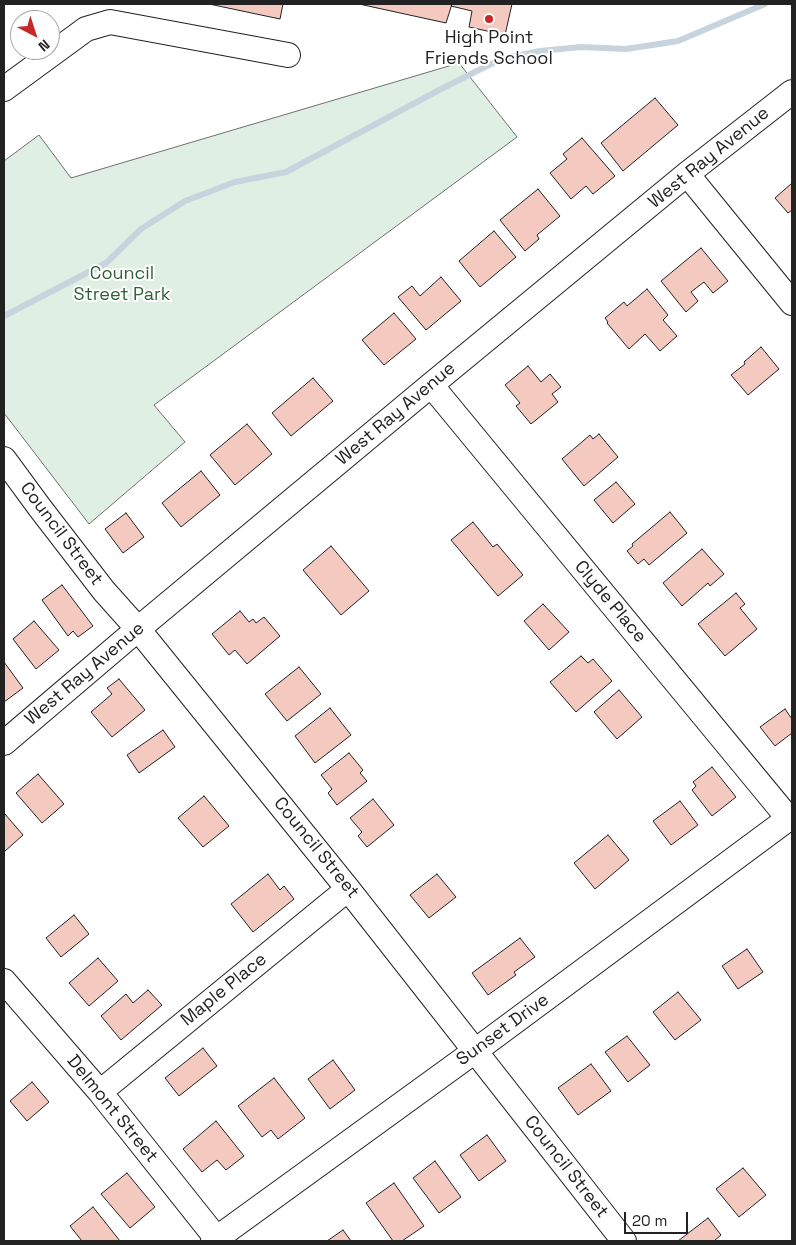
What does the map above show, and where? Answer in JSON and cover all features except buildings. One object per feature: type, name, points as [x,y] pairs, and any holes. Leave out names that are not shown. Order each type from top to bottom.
[{"type":"street","points":[[4,90],[86,28],[110,22],[288,55]]},
{"type":"street","name":"West Ray Avenue","points":[[4,742],[431,385],[687,174],[792,92]]},
{"type":"street","points":[[687,174],[792,303]]},
{"type":"street","name":"Clyde Place","points":[[431,385],[790,817]]},
{"type":"street","name":"Council Street","points":[[4,459],[104,591],[138,629],[348,888],[624,1241]]},
{"type":"street","name":"Sunset Drive","points":[[215,1240],[475,1051],[790,817]]},
{"type":"street","name":"Maple Place","points":[[100,1092],[348,888]]},
{"type":"street","name":"Delmont Street","points":[[4,981],[100,1092],[215,1240]]},
{"type":"green space","name":"Council Street Park","points":[[459,63],[517,137],[154,405],[185,442],[89,524],[4,413],[4,161],[39,135],[71,178]]},
{"type":"waterway","points":[[4,316],[106,263],[141,229],[185,201],[235,182],[286,172],[501,59],[540,51],[581,47],[626,49],[678,41],[765,4]]},
{"type":"place","name":"High Point Friends School","points":[[489,19]]}]
